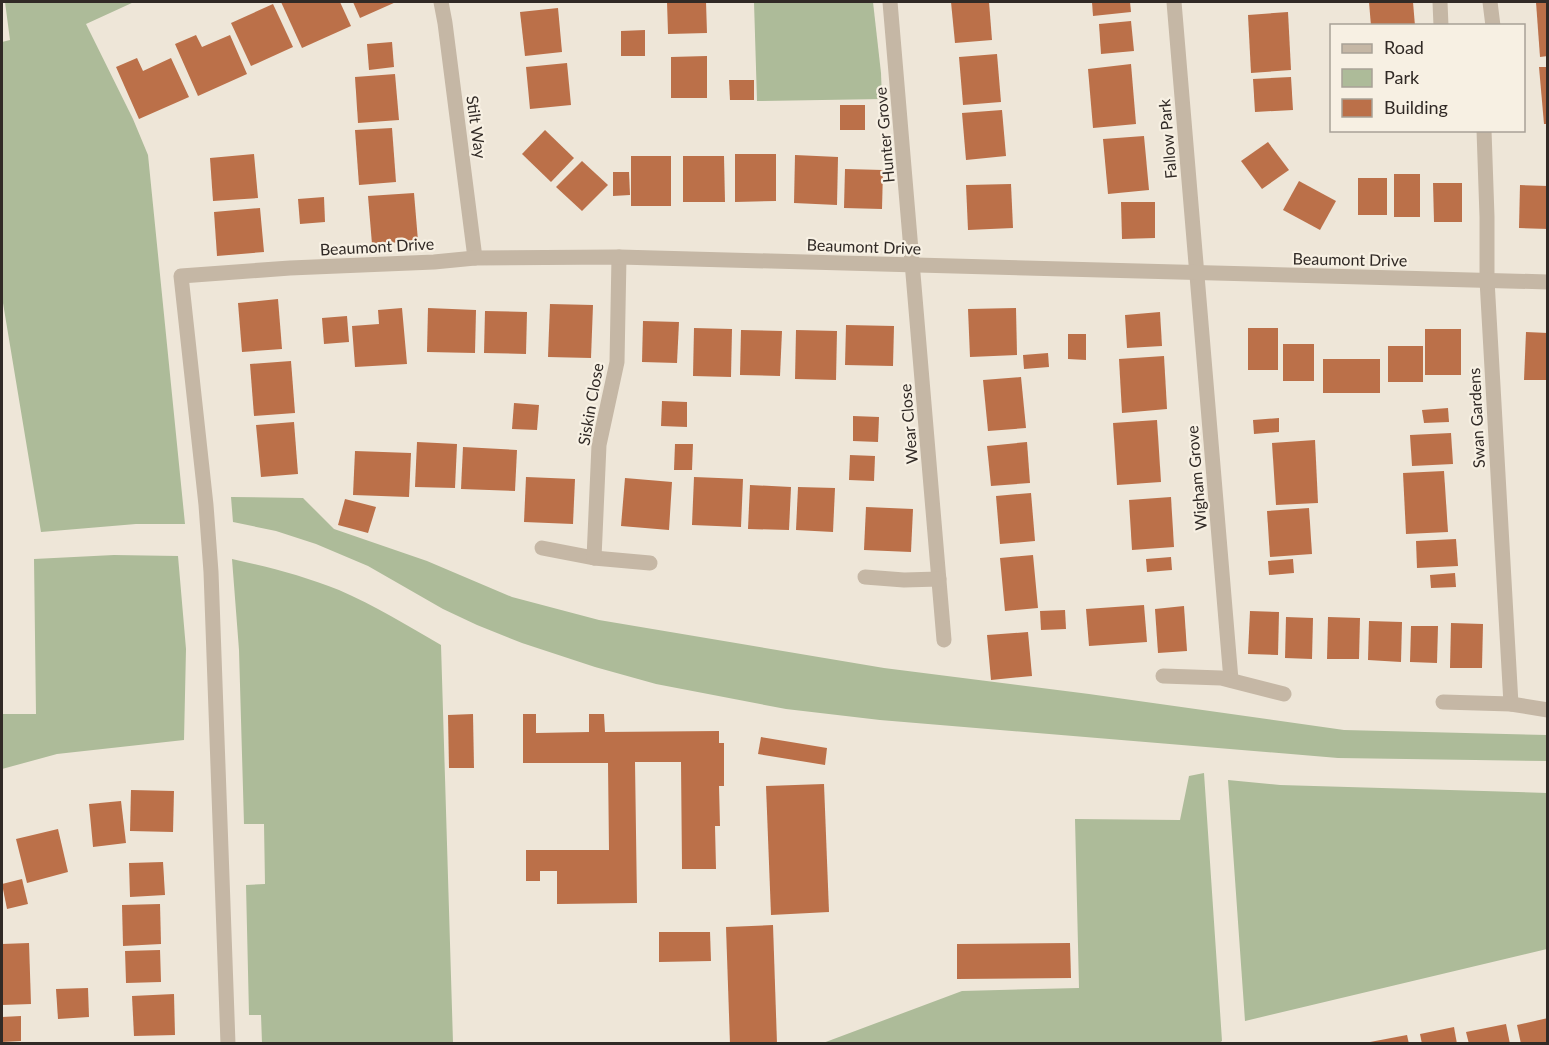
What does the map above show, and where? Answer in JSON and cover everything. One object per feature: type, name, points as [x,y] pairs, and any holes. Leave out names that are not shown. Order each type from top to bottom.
[{"type":"street","name":"Stilt Way","points":[[441,2],[475,258]]},
{"type":"street","name":"Hunter Grove","points":[[890,2],[913,265]]},
{"type":"street","name":"Fallow Park","points":[[1174,2],[1196,273]]},
{"type":"street","points":[[1440,2],[1441,24]]},
{"type":"street","points":[[1490,2],[1493,24]]},
{"type":"street","name":"Swan Gardens","points":[[1484,132],[1488,217],[1487,280],[1511,704]]},
{"type":"street","name":"Beaumont Drive","points":[[228,1044],[211,572],[181,276],[290,268],[423,263],[475,258],[618,257],[1548,282]]},
{"type":"street","name":"Siskin Close","points":[[594,558],[599,445],[617,362],[618,257]]},
{"type":"street","name":"Wear Close","points":[[913,265],[944,640]]},
{"type":"street","name":"Wigham Grove","points":[[1196,273],[1231,680]]},
{"type":"street","points":[[542,548],[594,558],[650,563]]},
{"type":"street","points":[[865,577],[904,580],[939,579]]},
{"type":"street","points":[[1163,676],[1231,680],[1284,694]]},
{"type":"street","points":[[1443,702],[1511,704],[1548,710]]},
{"type":"green space","points":[[5,2],[134,2],[86,24],[133,119],[148,155],[185,524],[136,524],[41,532],[2,297],[2,42],[10,40]]},
{"type":"green space","points":[[754,2],[873,2],[882,99],[757,101]]},
{"type":"green space","points":[[231,497],[303,498],[334,529],[427,561],[512,597],[599,620],[884,668],[1344,730],[1547,735],[1547,761],[1338,758],[880,720],[786,709],[656,684],[522,643],[443,609],[368,566],[316,544],[276,531],[233,522]]},
{"type":"green space","points":[[114,555],[178,556],[186,649],[184,740],[57,754],[2,769],[2,714],[36,714],[34,559]]},
{"type":"green space","points":[[232,559],[286,572],[339,590],[441,645],[453,1043],[262,1043],[261,1015],[249,1015],[246,885],[265,884],[264,824],[244,824],[239,650]]},
{"type":"green space","points":[[1204,773],[1222,1041],[1219,1043],[823,1043],[962,991],[1079,988],[1075,819],[1180,820],[1189,776]]},
{"type":"green space","points":[[1228,780],[1280,785],[1547,793],[1547,949],[1245,1021]]},
{"type":"building","points":[[281,2],[340,2],[351,26],[302,48]]},
{"type":"building","points":[[353,2],[396,2],[360,18]]},
{"type":"building","points":[[667,2],[706,2],[707,33],[668,34]]},
{"type":"building","points":[[951,2],[989,2],[992,40],[955,43]]},
{"type":"building","points":[[1092,2],[1130,2],[1131,12],[1093,16]]},
{"type":"building","points":[[1369,2],[1413,2],[1415,24],[1371,24]]},
{"type":"building","points":[[1536,2],[1548,2],[1548,56],[1540,57]]},
{"type":"building","points":[[273,4],[293,47],[251,66],[231,23]]},
{"type":"building","points":[[558,8],[562,52],[525,56],[520,12]]},
{"type":"building","points":[[1288,12],[1291,70],[1251,73],[1248,15]]},
{"type":"building","points":[[1131,21],[1134,51],[1101,54],[1099,24]]},
{"type":"building","points":[[645,30],[645,56],[621,56],[621,31]]},
{"type":"building","points":[[196,35],[202,47],[230,35],[247,74],[198,96],[175,44]]},
{"type":"building","points":[[392,42],[394,67],[369,70],[367,44]]},
{"type":"building","points":[[997,54],[1001,102],[963,105],[959,57]]},
{"type":"building","points":[[707,56],[707,98],[671,98],[671,57]]},
{"type":"building","points":[[137,58],[143,71],[171,58],[189,97],[139,119],[116,67]]},
{"type":"building","points":[[567,63],[571,105],[530,109],[526,67]]},
{"type":"building","points":[[1131,64],[1136,124],[1093,128],[1088,69]]},
{"type":"building","points":[[1539,67],[1548,67],[1548,124],[1544,124]]},
{"type":"building","points":[[395,74],[399,120],[358,123],[355,77]]},
{"type":"building","points":[[1291,77],[1293,110],[1255,112],[1253,79]]},
{"type":"building","points":[[729,80],[754,80],[754,100],[730,100]]},
{"type":"building","points":[[840,105],[865,105],[865,130],[840,130]]},
{"type":"building","points":[[1002,110],[1006,156],[966,160],[962,113]]},
{"type":"building","points":[[392,128],[396,182],[359,185],[355,130]]},
{"type":"building","points":[[545,130],[574,158],[551,182],[522,154]]},
{"type":"building","points":[[1144,136],[1149,190],[1108,194],[1103,139]]},
{"type":"building","points":[[1268,142],[1289,170],[1262,189],[1241,161]]},
{"type":"building","points":[[254,154],[258,198],[213,201],[210,158]]},
{"type":"building","points":[[735,154],[776,154],[776,201],[735,202]]},
{"type":"building","points":[[795,155],[838,157],[837,205],[794,203]]},
{"type":"building","points":[[631,156],[671,156],[671,206],[631,206]]},
{"type":"building","points":[[683,156],[724,156],[725,202],[683,202]]},
{"type":"building","points":[[582,161],[608,185],[582,211],[556,187]]},
{"type":"building","points":[[845,169],[883,170],[882,209],[844,208]]},
{"type":"building","points":[[613,172],[629,172],[630,195],[613,196]]},
{"type":"building","points":[[1394,174],[1420,174],[1420,217],[1394,217]]},
{"type":"building","points":[[1358,178],[1387,178],[1387,215],[1358,215]]},
{"type":"building","points":[[1299,181],[1336,201],[1320,230],[1283,210]]},
{"type":"building","points":[[1433,183],[1462,183],[1462,222],[1434,222]]},
{"type":"building","points":[[1011,184],[1013,228],[968,230],[966,185]]},
{"type":"building","points":[[1520,185],[1548,186],[1548,229],[1519,228]]},
{"type":"building","points":[[414,193],[418,241],[372,244],[368,196]]},
{"type":"building","points":[[324,197],[325,222],[300,224],[298,199]]},
{"type":"building","points":[[1121,202],[1155,202],[1155,238],[1122,239]]},
{"type":"building","points":[[260,208],[264,252],[217,256],[214,212]]},
{"type":"building","points":[[278,299],[282,349],[242,352],[238,303]]},
{"type":"building","points":[[550,304],[593,305],[591,358],[548,357]]},
{"type":"building","points":[[402,308],[407,364],[355,367],[352,326],[379,324],[378,310]]},
{"type":"building","points":[[428,308],[476,310],[475,353],[427,352]]},
{"type":"building","points":[[1016,308],[1017,355],[970,357],[968,309]]},
{"type":"building","points":[[485,311],[527,312],[526,354],[484,353]]},
{"type":"building","points":[[1160,312],[1162,346],[1127,348],[1125,315]]},
{"type":"building","points":[[347,316],[349,342],[324,344],[322,318]]},
{"type":"building","points":[[643,321],[679,322],[677,363],[642,362]]},
{"type":"building","points":[[846,325],[894,326],[893,366],[845,365]]},
{"type":"building","points":[[694,328],[732,329],[731,377],[693,376]]},
{"type":"building","points":[[1248,328],[1278,328],[1278,370],[1248,370]]},
{"type":"building","points":[[1425,329],[1461,329],[1461,375],[1425,375]]},
{"type":"building","points":[[741,330],[782,331],[780,376],[740,375]]},
{"type":"building","points":[[796,330],[837,331],[836,380],[795,379]]},
{"type":"building","points":[[1526,332],[1548,333],[1548,380],[1524,380]]},
{"type":"building","points":[[1068,334],[1086,334],[1086,360],[1068,359]]},
{"type":"building","points":[[1283,344],[1314,344],[1314,381],[1283,381]]},
{"type":"building","points":[[1388,346],[1423,346],[1423,382],[1388,382]]},
{"type":"building","points":[[1048,353],[1049,367],[1024,369],[1023,355]]},
{"type":"building","points":[[1164,356],[1167,409],[1122,413],[1119,359]]},
{"type":"building","points":[[1323,359],[1380,359],[1380,393],[1323,393]]},
{"type":"building","points":[[291,361],[295,413],[254,416],[250,364]]},
{"type":"building","points":[[1021,377],[1026,428],[988,431],[983,380]]},
{"type":"building","points":[[662,401],[687,402],[687,427],[661,426]]},
{"type":"building","points":[[514,403],[539,405],[537,430],[512,429]]},
{"type":"building","points":[[1448,408],[1449,422],[1424,423],[1422,410]]},
{"type":"building","points":[[853,416],[879,417],[878,442],[853,441]]},
{"type":"building","points":[[1279,418],[1279,432],[1254,434],[1253,420]]},
{"type":"building","points":[[1157,420],[1161,482],[1117,485],[1113,423]]},
{"type":"building","points":[[294,422],[298,474],[261,477],[256,425]]},
{"type":"building","points":[[1451,433],[1453,464],[1412,466],[1410,435]]},
{"type":"building","points":[[1315,440],[1318,503],[1276,505],[1272,443]]},
{"type":"building","points":[[417,442],[457,444],[455,488],[415,487]]},
{"type":"building","points":[[1027,442],[1030,483],[991,486],[987,446]]},
{"type":"building","points":[[675,444],[693,444],[692,470],[674,470]]},
{"type":"building","points":[[463,447],[517,450],[515,491],[461,489]]},
{"type":"building","points":[[355,451],[411,453],[409,497],[353,495]]},
{"type":"building","points":[[850,455],[875,456],[874,481],[849,480]]},
{"type":"building","points":[[1444,471],[1448,532],[1406,534],[1403,473]]},
{"type":"building","points":[[526,477],[575,479],[573,524],[524,522]]},
{"type":"building","points":[[694,477],[743,479],[741,527],[692,525]]},
{"type":"building","points":[[625,478],[672,482],[669,530],[621,526]]},
{"type":"building","points":[[750,485],[791,487],[789,530],[748,529]]},
{"type":"building","points":[[798,487],[835,488],[833,532],[796,530]]},
{"type":"building","points":[[1031,493],[1035,541],[1000,544],[996,496]]},
{"type":"building","points":[[1171,497],[1174,547],[1132,550],[1129,500]]},
{"type":"building","points":[[345,499],[376,507],[368,533],[338,525]]},
{"type":"building","points":[[866,507],[913,509],[911,552],[864,550]]},
{"type":"building","points":[[1309,508],[1312,554],[1270,557],[1267,511]]},
{"type":"building","points":[[1456,539],[1458,566],[1417,568],[1416,541]]},
{"type":"building","points":[[1033,555],[1038,608],[1005,611],[1000,558]]},
{"type":"building","points":[[1171,557],[1172,570],[1147,572],[1146,559]]},
{"type":"building","points":[[1293,559],[1294,573],[1269,575],[1268,561]]},
{"type":"building","points":[[1455,573],[1456,587],[1431,588],[1430,575]]},
{"type":"building","points":[[1144,605],[1147,642],[1089,646],[1086,609]]},
{"type":"building","points":[[1184,606],[1187,651],[1158,653],[1155,609]]},
{"type":"building","points":[[1065,610],[1066,629],[1041,630],[1040,611]]},
{"type":"building","points":[[1250,611],[1279,612],[1278,655],[1248,654]]},
{"type":"building","points":[[1286,617],[1313,618],[1312,659],[1285,658]]},
{"type":"building","points":[[1328,617],[1360,618],[1359,659],[1327,659]]},
{"type":"building","points":[[1369,621],[1402,622],[1401,662],[1368,660]]},
{"type":"building","points":[[1451,623],[1483,624],[1482,668],[1450,668]]},
{"type":"building","points":[[1411,626],[1438,626],[1437,663],[1410,662]]},
{"type":"building","points":[[1028,632],[1032,676],[991,680],[987,635]]},
{"type":"building","points":[[473,714],[474,768],[449,768],[448,715]]},
{"type":"building","points":[[523,714],[536,714],[536,733],[589,732],[589,714],[604,714],[605,732],[719,731],[719,743],[724,743],[724,786],[719,786],[720,826],[715,826],[716,869],[682,869],[681,762],[635,762],[637,903],[557,904],[557,871],[540,871],[540,881],[526,881],[526,850],[609,850],[608,763],[523,763]]},
{"type":"building","points":[[761,737],[827,748],[825,765],[758,754]]},
{"type":"building","points":[[824,784],[829,912],[771,915],[766,786]]},
{"type":"building","points":[[131,790],[174,791],[173,832],[130,831]]},
{"type":"building","points":[[121,801],[126,843],[93,847],[89,804]]},
{"type":"building","points":[[58,829],[68,872],[27,883],[16,839]]},
{"type":"building","points":[[163,862],[165,895],[130,897],[129,863]]},
{"type":"building","points":[[22,879],[28,904],[7,909],[2,884]]},
{"type":"building","points":[[160,904],[161,944],[123,946],[122,905]]},
{"type":"building","points":[[773,925],[777,1044],[730,1044],[726,927]]},
{"type":"building","points":[[659,932],[710,932],[711,961],[659,962]]},
{"type":"building","points":[[29,943],[31,1004],[2,1005],[2,944]]},
{"type":"building","points":[[1070,943],[1071,978],[957,979],[957,944]]},
{"type":"building","points":[[160,950],[161,982],[126,983],[125,951]]},
{"type":"building","points":[[88,988],[89,1017],[58,1019],[56,989]]},
{"type":"building","points":[[174,994],[175,1035],[134,1036],[132,996]]},
{"type":"building","points":[[21,1016],[21,1041],[2,1042],[2,1017]]},
{"type":"building","points":[[1548,1018],[1548,1044],[1521,1044],[1517,1025]]},
{"type":"building","points":[[1506,1024],[1510,1044],[1469,1044],[1466,1032]]},
{"type":"building","points":[[1454,1027],[1457,1044],[1422,1044],[1420,1034]]},
{"type":"building","points":[[1407,1035],[1409,1044],[1370,1044],[1370,1042]]}]
